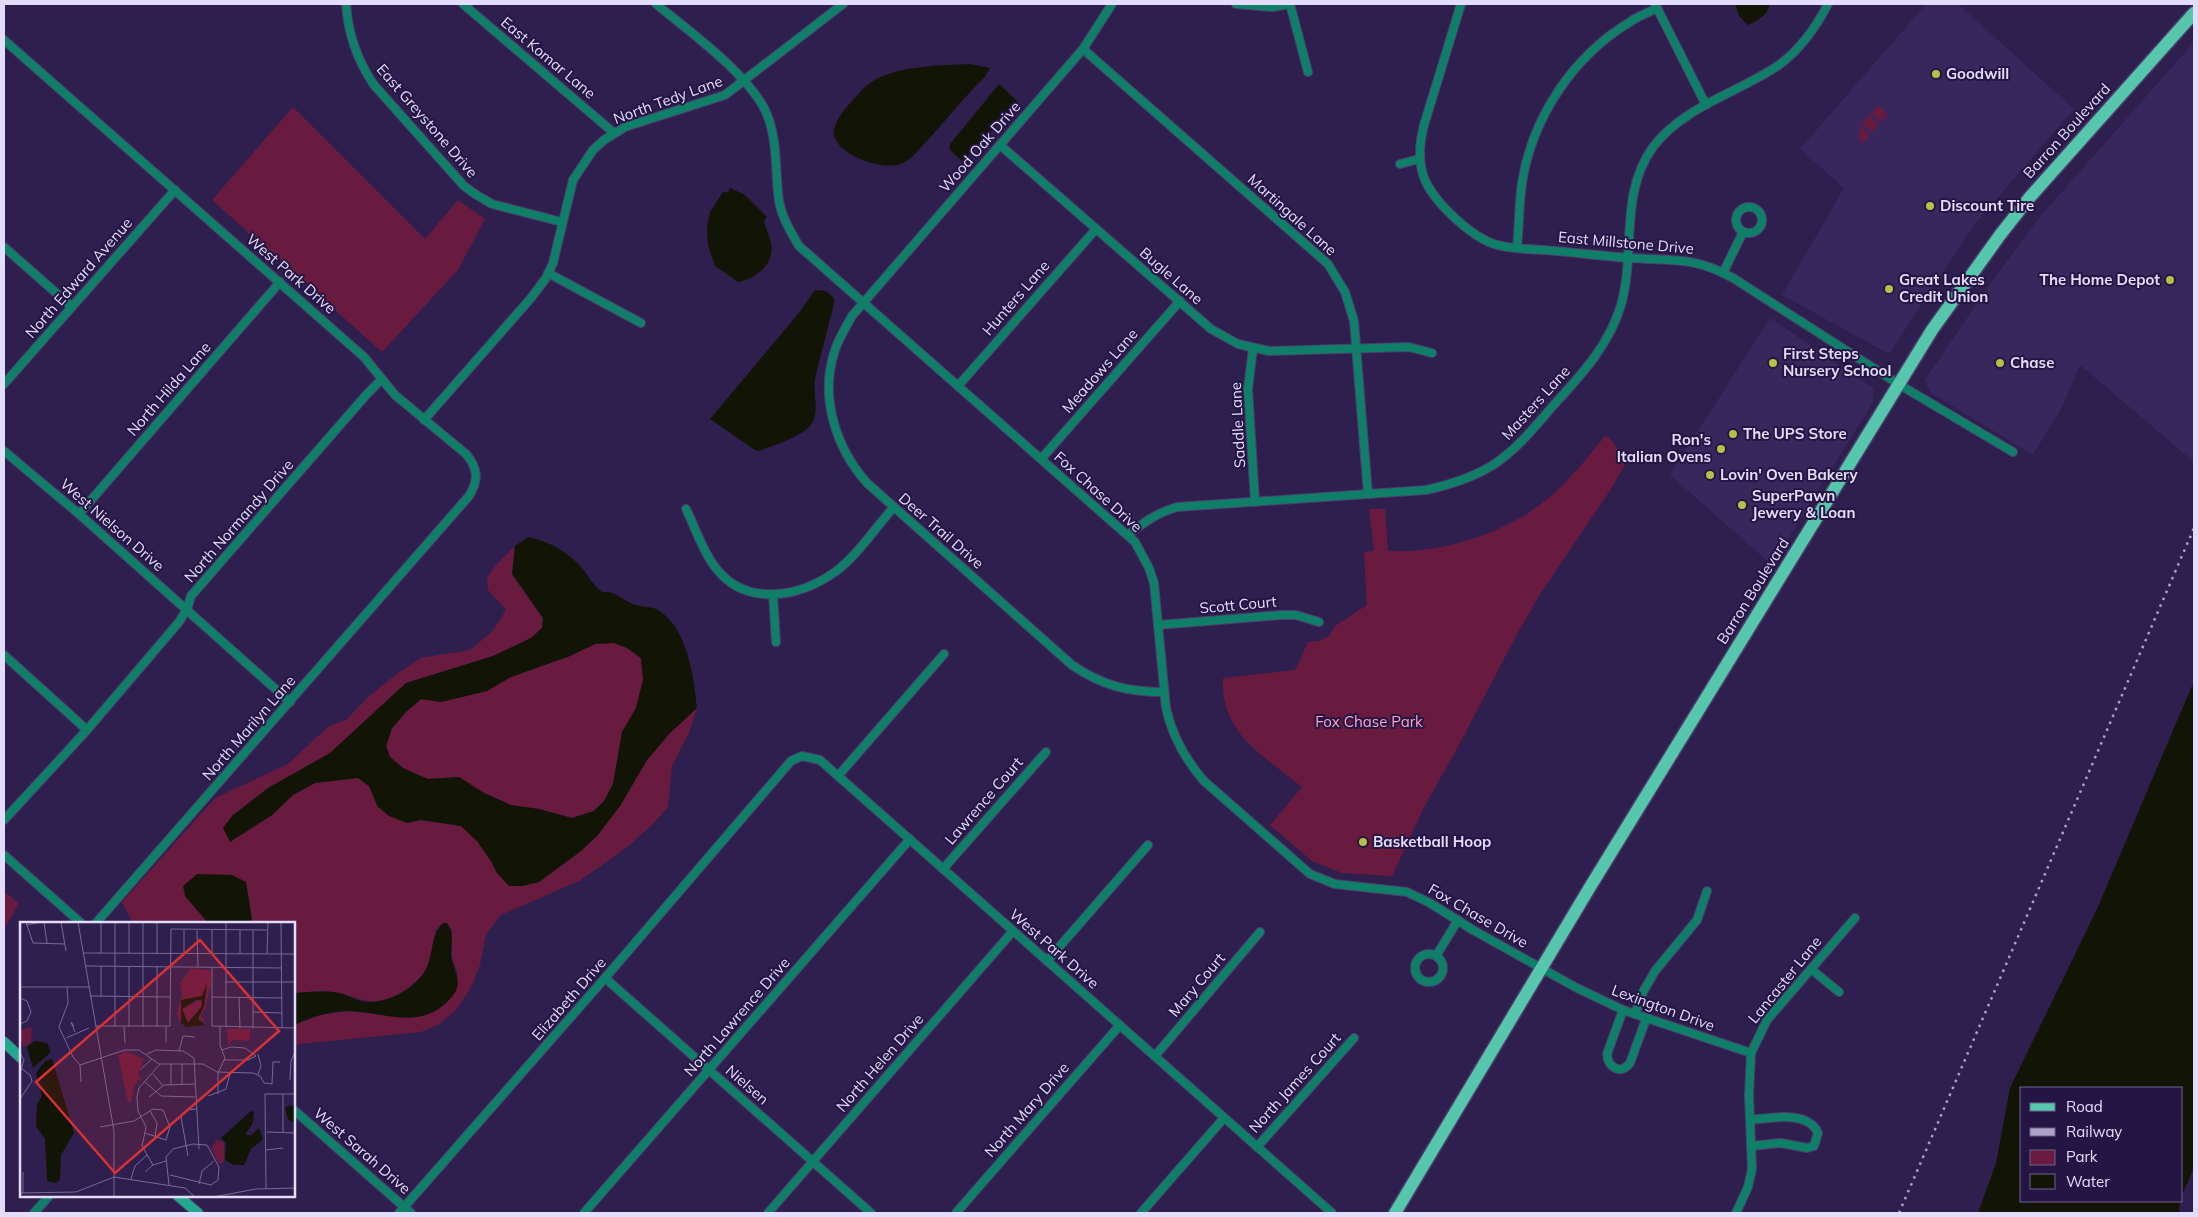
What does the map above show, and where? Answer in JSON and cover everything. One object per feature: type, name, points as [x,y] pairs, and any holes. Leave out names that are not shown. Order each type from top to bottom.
[{"type":"main road","name":"Barron Boulevard","points":[[1395,1213],[1543,969],[1590,887],[1900,385],[1932,330],[2000,235],[2030,197],[2194,13]]},
{"type":"street","name":"East Greystone Drive","points":[[346,4],[354,50],[374,85],[464,186],[492,204],[562,222]]},
{"type":"street","name":"East Komar Lane","points":[[463,4],[614,133]]},
{"type":"street","name":"Fox Chase Drive","points":[[656,4],[745,82],[761,102],[768,118],[774,143],[779,203],[786,223],[799,246],[1134,542],[1149,568],[1154,584],[1164,692],[1170,726],[1193,769],[1204,781],[1310,874],[1335,884],[1407,892],[1430,903],[1543,969]]},
{"type":"street","name":"North Tedy Lane","points":[[424,420],[531,298],[548,273],[553,263],[569,193],[580,167],[593,150],[614,133],[625,128],[725,95],[745,82],[842,4]]},
{"type":"street","name":"Wood Oak Drive","points":[[862,303],[1083,49],[1112,4]]},
{"type":"street","points":[[1236,4],[1272,7],[1290,4],[1308,72]]},
{"type":"street","points":[[1400,164],[1419,159],[1419,144],[1424,125],[1461,4]]},
{"type":"street","name":"Masters Lane","points":[[1128,535],[1148,518],[1177,507],[1426,490],[1450,485],[1493,465],[1511,452],[1540,422],[1600,351],[1621,304],[1632,196],[1642,164],[1654,146],[1683,119],[1781,64],[1817,26],[1828,4]]},
{"type":"street","points":[[1517,248],[1522,184],[1527,162],[1535,137],[1552,100],[1566,79],[1595,48],[1630,21],[1656,6],[1706,105]]},
{"type":"street","name":"West Park Drive","points":[[4,40],[364,357],[395,394],[466,454],[472,462],[477,475],[476,482],[469,496],[422,550]]},
{"type":"street","name":"Martingale Lane","points":[[1083,49],[1328,264],[1345,292],[1352,310],[1368,494]]},
{"type":"street","name":"Bugle Lane","points":[[1000,145],[1180,301],[1222,336],[1238,344],[1268,351],[1409,347],[1432,353]]},
{"type":"street","name":"East Millstone Drive","points":[[1419,159],[1428,188],[1438,202],[1481,239],[1494,245],[1517,248],[1627,258],[1677,259],[1696,262],[1723,273],[1900,385],[2013,452]]},
{"type":"street","name":"North Edward Avenue","points":[[4,384],[174,190]]},
{"type":"street","name":"Hunters Lane","points":[[958,386],[1096,229]]},
{"type":"street","points":[[1723,273],[1743,232]]},
{"type":"street","points":[[4,247],[71,306]]},
{"type":"street","points":[[548,273],[640,323]]},
{"type":"street","name":"North Hilda Lane","points":[[79,514],[280,282]]},
{"type":"street","name":"Meadows Lane","points":[[1041,459],[1180,301]]},
{"type":"street","name":"Deer Trail Drive","points":[[862,303],[852,316],[834,351],[829,388],[833,422],[846,458],[867,483],[1083,673],[1123,689],[1136,692],[1164,692]]},
{"type":"street","name":"Saddle Lane","points":[[1253,348],[1248,389],[1255,502]]},
{"type":"street","name":"North Normandy Drive","points":[[4,820],[87,730],[179,622],[187,610],[191,596],[360,401],[382,379]]},
{"type":"street","name":"West Nielson Drive","points":[[4,451],[79,514],[290,702]]},
{"type":"street","points":[[686,509],[711,561],[724,577],[736,586],[749,592],[786,594],[803,589],[836,571],[894,507]]},
{"type":"street","name":"North Marilyn Lane","points":[[97,922],[422,550]]},
{"type":"street","points":[[773,594],[776,642]]},
{"type":"street","name":"Scott Court","points":[[1158,626],[1282,615],[1296,616],[1319,622]]},
{"type":"street","points":[[838,776],[944,654]]},
{"type":"street","points":[[4,655],[87,730]]},
{"type":"street","name":"Lawrence Court","points":[[943,869],[1046,752]]},
{"type":"street","name":"West Park Drive","points":[[757,800],[791,761],[802,756],[820,760],[1332,1213]]},
{"type":"street","name":"Elizabeth Drive","points":[[402,1210],[605,978],[757,800]]},
{"type":"street","name":"North Lawrence Drive","points":[[584,1213],[910,839]]},
{"type":"street","points":[[1047,961],[1148,845]]},
{"type":"street","points":[[4,855],[80,922]]},
{"type":"street","points":[[1635,1014],[1643,992],[1655,971],[1697,920],[1707,891]]},
{"type":"street","name":"Lancaster Lane","points":[[1736,1213],[1748,1187],[1752,1169],[1750,1053],[1767,1020],[1855,918]]},
{"type":"street","points":[[1436,956],[1458,920]]},
{"type":"street","name":"North Helen Drive","points":[[768,1213],[1013,931]]},
{"type":"street","name":"Mary Court","points":[[1155,1056],[1260,932]]},
{"type":"street","name":"Lexington Drive","points":[[1543,969],[1623,1010],[1750,1053]]},
{"type":"street","points":[[1811,969],[1839,992]]},
{"type":"street","name":"Nielsen","points":[[605,978],[871,1213]]},
{"type":"street","points":[[1623,1010],[1607,1054],[1612,1068],[1619,1070],[1626,1068],[1630,1063],[1646,1019]]},
{"type":"street","name":"North Mary Drive","points":[[956,1213],[1120,1025]]},
{"type":"street","name":"North James Court","points":[[1257,1147],[1354,1038]]},
{"type":"street","points":[[4,1042],[20,1057]]},
{"type":"street","name":"West Sarah Drive","points":[[295,1111],[402,1210],[411,1213]]},
{"type":"street","points":[[1750,1120],[1786,1117],[1809,1122],[1815,1126],[1818,1133],[1814,1146],[1807,1148],[1782,1144],[1751,1146]]},
{"type":"street","points":[[1141,1213],[1224,1118]]},
{"type":"street","points":[[34,1213],[48,1197]]},
{"type":"street","points":[[179,1197],[198,1213]]},
{"type":"shaded area","points":[[1926,4],[1958,4],[2074,109],[1974,225],[1889,354],[1782,295],[1844,188],[1800,149]]},
{"type":"shaded area","points":[[2194,42],[2194,462],[2080,365],[2062,407],[2033,455],[1931,393],[1925,380],[1988,287],[2038,219]]},
{"type":"shaded area","points":[[1770,318],[1873,388],[1873,402],[1772,565],[1670,475]]},
{"type":"green space","points":[[1880,103],[1879,106],[1888,114],[1881,122],[1872,114],[1870,117],[1879,125],[1872,132],[1863,125],[1861,127],[1870,135],[1863,143],[1859,139],[1860,126]]},
{"type":"green space","points":[[293,107],[425,239],[458,200],[485,219],[458,270],[382,352],[212,200]]},
{"type":"green space","name":"Fox Chase Park","points":[[1606,435],[1628,459],[1611,489],[1539,596],[1516,636],[1423,809],[1392,876],[1342,873],[1312,861],[1270,825],[1302,787],[1260,754],[1237,729],[1229,714],[1224,697],[1223,678],[1295,670],[1308,642],[1319,641],[1329,636],[1335,626],[1367,605],[1364,552],[1374,551],[1369,509],[1385,509],[1388,551],[1431,549],[1475,538],[1516,520],[1552,495],[1573,474]]},
{"type":"green space","points":[[515,546],[512,574],[543,619],[542,628],[531,638],[493,656],[406,683],[330,753],[268,788],[232,816],[230,842],[272,815],[293,795],[315,783],[358,778],[369,786],[378,807],[407,823],[421,820],[461,826],[477,841],[497,873],[522,886],[539,882],[581,851],[620,806],[647,760],[670,733],[697,708],[689,733],[672,766],[668,807],[653,824],[625,849],[579,881],[501,915],[486,934],[480,965],[470,989],[455,1011],[440,1024],[421,1032],[295,1046],[295,1025],[321,1015],[349,1011],[412,1018],[458,974],[452,958],[452,929],[436,929],[427,967],[417,981],[396,996],[374,1001],[334,992],[295,993],[295,922],[250,922],[252,919],[203,916],[207,922],[132,922],[122,902],[215,798],[288,764],[329,726],[346,720],[369,696],[421,658],[470,650],[492,632],[506,610],[488,590],[487,578],[496,565]]},
{"type":"green space","points":[[614,643],[627,648],[641,658],[643,680],[636,708],[622,732],[613,784],[604,801],[593,811],[572,818],[539,809],[511,805],[484,793],[459,777],[428,779],[403,768],[390,757],[386,746],[392,729],[406,712],[421,699],[441,702],[487,691],[511,677],[570,656],[595,644]]},
{"type":"green space","points":[[4,891],[19,904],[4,929]]},
{"type":"water","points":[[1735,4],[1770,4],[1762,17],[1748,25],[1739,16]]},
{"type":"water","points":[[970,64],[990,68],[984,78],[907,161],[895,165],[874,164],[844,150],[837,143],[834,132],[839,117],[859,93],[873,81],[907,69]]},
{"type":"water","points":[[999,84],[1017,101],[962,161],[949,149],[950,144]]},
{"type":"water","points":[[730,188],[745,195],[767,217],[764,221],[771,244],[770,258],[763,269],[751,278],[738,282],[715,266],[708,245],[707,226],[710,212],[723,192],[728,192]]},
{"type":"water","points":[[815,290],[826,291],[834,298],[833,309],[815,380],[816,410],[814,420],[807,429],[794,437],[759,451],[755,450],[710,419],[798,314]]},
{"type":"water","points":[[528,537],[551,545],[564,552],[576,562],[602,592],[615,594],[636,605],[656,609],[667,617],[675,627],[687,653],[694,682],[697,708],[670,733],[647,760],[620,806],[598,835],[581,851],[539,882],[522,886],[509,886],[497,873],[477,841],[461,826],[421,820],[407,823],[389,816],[378,807],[369,786],[358,778],[315,783],[293,795],[272,815],[230,842],[223,828],[232,816],[268,788],[330,753],[406,683],[493,656],[531,638],[542,628],[543,618],[512,574],[515,546]],"holes":[[[614,643],[627,648],[641,658],[643,680],[636,708],[622,732],[613,784],[604,801],[594,811],[572,818],[539,809],[511,805],[484,793],[459,777],[428,779],[403,768],[390,757],[386,746],[392,728],[421,699],[441,702],[487,691],[511,677],[570,656],[595,644]]]},
{"type":"water","points":[[2194,681],[2194,1168],[2183,1193],[2183,1087],[2020,1087],[2020,1202],[2180,1202],[2179,1213],[1978,1213],[1996,1163],[2010,1088],[2097,909]]},
{"type":"water","points":[[197,874],[232,875],[246,882],[252,919],[250,922],[207,922],[185,896],[183,886]]},
{"type":"water","points":[[443,923],[447,923],[450,928],[452,937],[451,955],[458,983],[451,998],[434,1012],[423,1016],[399,1017],[342,1011],[307,1019],[295,1025],[295,993],[334,992],[370,1002],[389,999],[407,990],[421,977],[426,969],[439,928]]},
{"type":"railway","points":[[1899,1213],[2194,528]]},
{"type":"place","name":"Goodwill","points":[[1936,74]]},
{"type":"place","name":"Discount Tire","points":[[1930,206]]},
{"type":"place","name":"The Home Depot","points":[[2170,280]]},
{"type":"place","name":"Great Lakes Credit Union","points":[[1889,289]]},
{"type":"place","name":"First Steps Nursery School","points":[[1773,363]]},
{"type":"place","name":"Chase","points":[[2000,363]]},
{"type":"place","name":"The UPS Store","points":[[1733,434]]},
{"type":"place","name":"Ron's Italian Ovens","points":[[1721,449]]},
{"type":"place","name":"Lovin' Oven Bakery","points":[[1710,475]]},
{"type":"place","name":"SuperPawn Jewery & Loan","points":[[1742,505]]},
{"type":"place","name":"Basketball Hoop","points":[[1363,842]]}]
